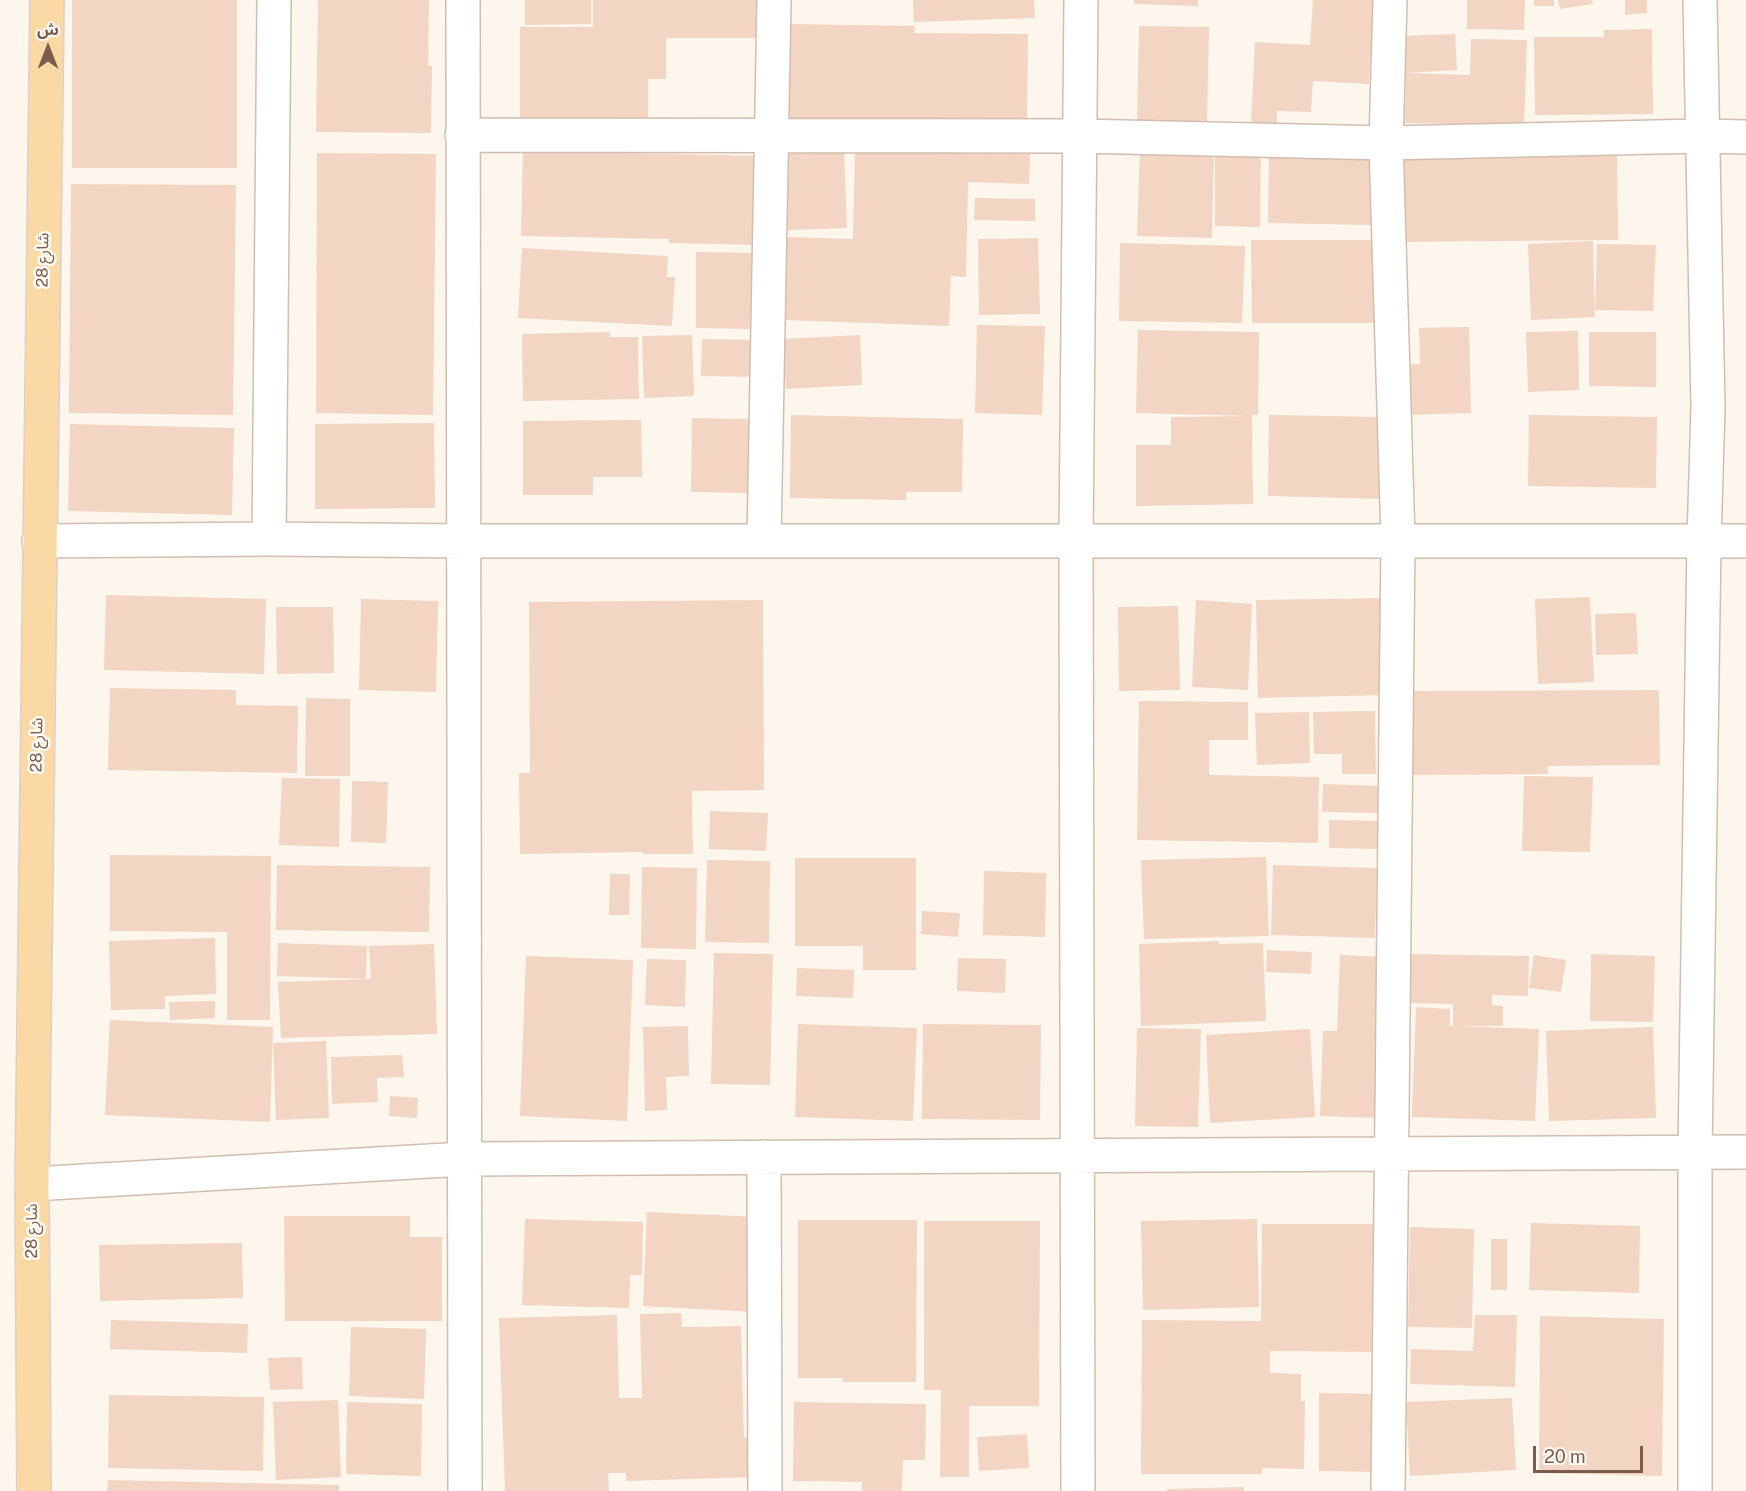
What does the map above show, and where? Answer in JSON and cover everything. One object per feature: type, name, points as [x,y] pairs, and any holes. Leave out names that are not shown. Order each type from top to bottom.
[{"type":"main road","name":"شارع 28","points":[[34,1491],[32,1184],[47,0]]},
{"type":"street","points":[[269,539],[274,0]]},
{"type":"street","points":[[463,0],[465,1491]]},
{"type":"street","points":[[764,541],[774,0]]},
{"type":"street","points":[[1078,1491],[1076,541],[1081,0]]},
{"type":"street","points":[[1388,1491],[1398,540],[1386,143],[1390,0]]},
{"type":"street","points":[[1695,1491],[1695,1152],[1708,407],[1700,0]]},
{"type":"street","points":[[462,135],[1079,136],[1386,143],[1746,137]]},
{"type":"street","points":[[39,541],[269,539],[1746,541]]},
{"type":"street","points":[[32,1184],[464,1159],[1746,1152]]},
{"type":"street","points":[[764,1157],[765,1491]]},
{"type":"building","points":[[72,0],[237,0],[237,168],[72,168]]},
{"type":"building","points":[[318,0],[429,0],[428,66],[432,66],[431,133],[316,132]]},
{"type":"building","points":[[525,0],[591,0],[591,24],[525,25]]},
{"type":"building","points":[[593,0],[763,0],[763,38],[666,38],[666,79],[648,79],[648,121],[520,121],[520,27],[593,27]]},
{"type":"building","points":[[913,0],[1034,0],[1035,18],[914,22]]},
{"type":"building","points":[[1134,0],[1198,0],[1198,6],[1134,4]]},
{"type":"building","points":[[1313,0],[1374,0],[1369,84],[1313,81],[1311,112],[1277,111],[1277,125],[1251,124],[1255,42],[1310,45]]},
{"type":"building","points":[[1467,0],[1525,0],[1524,30],[1467,29]]},
{"type":"building","points":[[1534,0],[1554,0],[1554,6],[1534,6]]},
{"type":"building","points":[[1558,0],[1592,0],[1593,4],[1560,9]]},
{"type":"building","points":[[1625,0],[1647,0],[1647,13],[1625,15]]},
{"type":"building","points":[[791,24],[915,26],[914,33],[1028,34],[1027,123],[789,120]]},
{"type":"building","points":[[1139,26],[1209,27],[1207,124],[1137,122]]},
{"type":"building","points":[[1652,29],[1653,114],[1535,115],[1534,37],[1604,37],[1604,30]]},
{"type":"building","points":[[1455,34],[1457,70],[1405,73],[1403,36]]},
{"type":"building","points":[[1471,39],[1527,40],[1524,125],[1405,123],[1406,73],[1470,75]]},
{"type":"building","points":[[1140,147],[1214,149],[1212,238],[1137,236]]},
{"type":"building","points":[[855,149],[1030,154],[1029,184],[968,182],[966,277],[951,276],[949,326],[784,320],[787,237],[853,239]]},
{"type":"building","points":[[523,151],[764,156],[761,245],[669,243],[669,239],[521,236]]},
{"type":"building","points":[[1215,151],[1261,151],[1260,227],[1215,226]]},
{"type":"building","points":[[1617,151],[1618,240],[1405,242],[1404,154]]},
{"type":"building","points":[[844,152],[847,228],[788,230],[785,154]]},
{"type":"building","points":[[317,153],[436,154],[433,415],[316,413]]},
{"type":"building","points":[[1269,154],[1374,156],[1372,225],[1268,223]]},
{"type":"building","points":[[71,184],[236,185],[233,415],[69,413]]},
{"type":"building","points":[[975,198],[1035,199],[1035,221],[974,220]]},
{"type":"building","points":[[1038,238],[1040,314],[979,315],[978,239]]},
{"type":"building","points":[[1251,240],[1375,240],[1376,323],[1252,323]]},
{"type":"building","points":[[1593,241],[1595,317],[1531,320],[1528,244]]},
{"type":"building","points":[[1120,243],[1245,246],[1242,323],[1119,321]]},
{"type":"building","points":[[1597,244],[1656,245],[1653,311],[1595,310]]},
{"type":"building","points":[[522,248],[668,256],[667,277],[675,277],[672,326],[518,318]]},
{"type":"building","points":[[696,252],[758,253],[757,329],[696,328]]},
{"type":"building","points":[[977,325],[1045,326],[1042,415],[975,413]]},
{"type":"building","points":[[1469,327],[1471,413],[1406,415],[1405,365],[1420,364],[1419,328]]},
{"type":"building","points":[[1138,330],[1259,332],[1258,415],[1252,415],[1253,504],[1136,506],[1136,445],[1171,445],[1171,417],[1250,416],[1136,413]]},
{"type":"building","points":[[1578,331],[1579,390],[1528,392],[1526,332]]},
{"type":"building","points":[[610,332],[610,337],[638,337],[639,399],[523,401],[522,334]]},
{"type":"building","points":[[1589,332],[1656,332],[1656,387],[1589,386]]},
{"type":"building","points":[[692,335],[694,396],[644,398],[642,336]]},
{"type":"building","points":[[860,335],[862,385],[786,389],[783,339]]},
{"type":"building","points":[[702,339],[761,340],[760,377],[701,376]]},
{"type":"building","points":[[791,415],[963,419],[962,492],[906,492],[906,500],[790,498]]},
{"type":"building","points":[[1269,415],[1383,417],[1382,499],[1268,496]]},
{"type":"building","points":[[1529,415],[1657,417],[1656,488],[1528,486]]},
{"type":"building","points":[[692,418],[752,419],[750,493],[691,492]]},
{"type":"building","points":[[641,420],[642,477],[593,477],[593,495],[523,495],[523,421]]},
{"type":"building","points":[[434,423],[435,508],[315,509],[315,424]]},
{"type":"building","points":[[70,424],[234,428],[232,515],[68,511]]},
{"type":"building","points":[[106,595],[266,599],[264,674],[104,670]]},
{"type":"building","points":[[1590,597],[1594,682],[1538,684],[1535,599]]},
{"type":"building","points":[[1383,598],[1385,695],[1258,698],[1256,600]]},
{"type":"building","points":[[361,599],[438,601],[436,692],[359,690]]},
{"type":"building","points":[[763,600],[764,790],[692,791],[693,854],[643,854],[643,852],[520,854],[519,773],[530,773],[529,602]]},
{"type":"building","points":[[1196,600],[1252,604],[1248,690],[1192,687]]},
{"type":"building","points":[[1178,606],[1180,690],[1119,691],[1118,607]]},
{"type":"building","points":[[276,607],[333,607],[334,673],[277,674]]},
{"type":"building","points":[[1636,613],[1638,654],[1596,655],[1595,614]]},
{"type":"building","points":[[110,688],[236,690],[236,705],[298,706],[297,773],[108,770]]},
{"type":"building","points":[[1659,690],[1660,765],[1548,766],[1548,774],[1413,775],[1412,691]]},
{"type":"building","points":[[306,698],[350,699],[350,776],[305,776]]},
{"type":"building","points":[[1139,701],[1248,702],[1248,740],[1209,740],[1209,775],[1319,777],[1318,843],[1137,840]]},
{"type":"building","points":[[1375,711],[1376,774],[1342,774],[1342,754],[1314,754],[1313,712]]},
{"type":"building","points":[[1309,712],[1310,763],[1257,765],[1255,713]]},
{"type":"building","points":[[1524,776],[1593,777],[1590,852],[1522,851]]},
{"type":"building","points":[[282,778],[340,779],[339,847],[279,845]]},
{"type":"building","points":[[352,781],[388,782],[386,843],[351,842]]},
{"type":"building","points":[[1323,784],[1380,786],[1380,813],[1322,812]]},
{"type":"building","points":[[710,811],[768,813],[766,851],[709,849]]},
{"type":"building","points":[[1329,820],[1385,821],[1384,849],[1329,848]]},
{"type":"building","points":[[110,855],[271,856],[270,1020],[227,1020],[227,932],[110,931]]},
{"type":"building","points":[[1266,857],[1269,936],[1144,939],[1141,860]]},
{"type":"building","points":[[795,858],[916,858],[916,970],[863,970],[863,946],[795,946]]},
{"type":"building","points":[[707,860],[770,861],[769,943],[705,942]]},
{"type":"building","points":[[277,865],[430,867],[429,932],[276,930]]},
{"type":"building","points":[[1273,865],[1377,868],[1375,938],[1271,935]]},
{"type":"building","points":[[642,867],[697,868],[696,949],[641,948]]},
{"type":"building","points":[[984,871],[1046,873],[1045,937],[983,935]]},
{"type":"building","points":[[610,874],[630,874],[629,915],[609,915]]},
{"type":"building","points":[[922,911],[960,913],[958,937],[921,934]]},
{"type":"building","points":[[215,938],[216,994],[165,996],[165,1009],[111,1010],[109,941]]},
{"type":"building","points":[[1219,941],[1219,944],[1263,943],[1266,1021],[1141,1026],[1139,944]]},
{"type":"building","points":[[278,943],[367,946],[366,979],[277,976]]},
{"type":"building","points":[[434,944],[437,1034],[281,1038],[278,982],[371,979],[369,946]]},
{"type":"building","points":[[1267,950],[1312,952],[1311,974],[1266,972]]},
{"type":"building","points":[[714,953],[773,954],[770,1085],[711,1084]]},
{"type":"building","points":[[1408,954],[1529,956],[1528,996],[1492,995],[1492,1005],[1503,1006],[1503,1026],[1455,1026],[1539,1029],[1535,1121],[1412,1117],[1416,1007],[1450,1009],[1450,1026],[1453,1026],[1453,1004],[1406,1003]]},
{"type":"building","points":[[1591,954],[1655,956],[1653,1022],[1590,1021]]},
{"type":"building","points":[[1340,955],[1387,957],[1381,1118],[1320,1116],[1323,1031],[1337,1031]]},
{"type":"building","points":[[1534,955],[1566,960],[1561,992],[1529,988]]},
{"type":"building","points":[[526,956],[633,960],[627,1121],[520,1116]]},
{"type":"building","points":[[958,958],[1006,959],[1005,993],[957,991]]},
{"type":"building","points":[[647,959],[686,960],[685,1007],[645,1005]]},
{"type":"building","points":[[797,968],[854,970],[853,998],[796,996]]},
{"type":"building","points":[[215,1001],[215,1018],[170,1020],[169,1002]]},
{"type":"building","points":[[110,1020],[273,1027],[270,1122],[105,1115]]},
{"type":"building","points":[[798,1024],[917,1028],[913,1121],[795,1117]]},
{"type":"building","points":[[923,1024],[1041,1025],[1040,1120],[922,1119]]},
{"type":"building","points":[[688,1026],[689,1076],[666,1077],[667,1110],[645,1111],[643,1027]]},
{"type":"building","points":[[1653,1027],[1656,1118],[1549,1121],[1546,1031]]},
{"type":"building","points":[[1137,1028],[1201,1029],[1198,1127],[1135,1126]]},
{"type":"building","points":[[1310,1029],[1315,1117],[1210,1123],[1206,1035]]},
{"type":"building","points":[[326,1041],[329,1118],[276,1120],[273,1043]]},
{"type":"building","points":[[402,1055],[404,1077],[377,1078],[378,1102],[332,1104],[331,1057]]},
{"type":"building","points":[[390,1096],[418,1098],[417,1118],[389,1116]]},
{"type":"building","points":[[647,1212],[759,1217],[754,1312],[643,1306]]},
{"type":"building","points":[[284,1216],[410,1216],[410,1237],[442,1237],[442,1321],[285,1321]]},
{"type":"building","points":[[525,1219],[643,1222],[642,1275],[630,1275],[629,1308],[522,1305]]},
{"type":"building","points":[[1257,1219],[1259,1307],[1143,1310],[1141,1221]]},
{"type":"building","points":[[798,1220],[917,1220],[916,1382],[843,1382],[843,1378],[798,1378]]},
{"type":"building","points":[[924,1221],[1040,1221],[1039,1406],[969,1406],[969,1477],[940,1477],[941,1390],[924,1390]]},
{"type":"building","points":[[1531,1223],[1640,1226],[1639,1293],[1529,1290]]},
{"type":"building","points":[[1262,1224],[1375,1224],[1374,1352],[1270,1351],[1270,1373],[1301,1374],[1301,1401],[1305,1401],[1304,1469],[1262,1468],[1262,1474],[1141,1474],[1142,1320],[1261,1321]]},
{"type":"building","points":[[1410,1227],[1474,1229],[1472,1328],[1408,1327]]},
{"type":"building","points":[[1491,1239],[1507,1239],[1507,1290],[1491,1290]]},
{"type":"building","points":[[242,1243],[243,1298],[100,1301],[99,1245]]},
{"type":"building","points":[[681,1313],[682,1327],[741,1326],[744,1438],[752,1438],[753,1477],[626,1481],[626,1473],[608,1473],[609,1491],[505,1491],[499,1318],[617,1315],[619,1398],[642,1398],[640,1314]]},
{"type":"building","points":[[1475,1315],[1517,1315],[1515,1387],[1410,1384],[1411,1349],[1473,1351]]},
{"type":"building","points":[[1540,1316],[1664,1319],[1662,1476],[1539,1473]]},
{"type":"building","points":[[111,1320],[248,1324],[247,1353],[110,1349]]},
{"type":"building","points":[[351,1327],[426,1329],[424,1399],[349,1396]]},
{"type":"building","points":[[302,1357],[303,1389],[270,1390],[268,1358]]},
{"type":"building","points":[[1319,1393],[1381,1394],[1380,1472],[1319,1471]]},
{"type":"building","points":[[109,1395],[264,1397],[263,1471],[108,1468]]},
{"type":"building","points":[[1512,1398],[1516,1470],[1410,1476],[1406,1402]]},
{"type":"building","points":[[338,1400],[341,1477],[276,1480],[273,1402]]},
{"type":"building","points":[[347,1402],[422,1404],[421,1476],[346,1474]]},
{"type":"building","points":[[794,1402],[926,1404],[925,1460],[903,1460],[902,1491],[862,1491],[862,1482],[793,1481]]},
{"type":"building","points":[[1027,1434],[1029,1468],[979,1471],[977,1437]]},
{"type":"building","points":[[108,1480],[339,1485],[339,1491],[107,1491]]},
{"type":"building","points":[[1244,1487],[1244,1491],[1167,1491],[1167,1489]]}]
